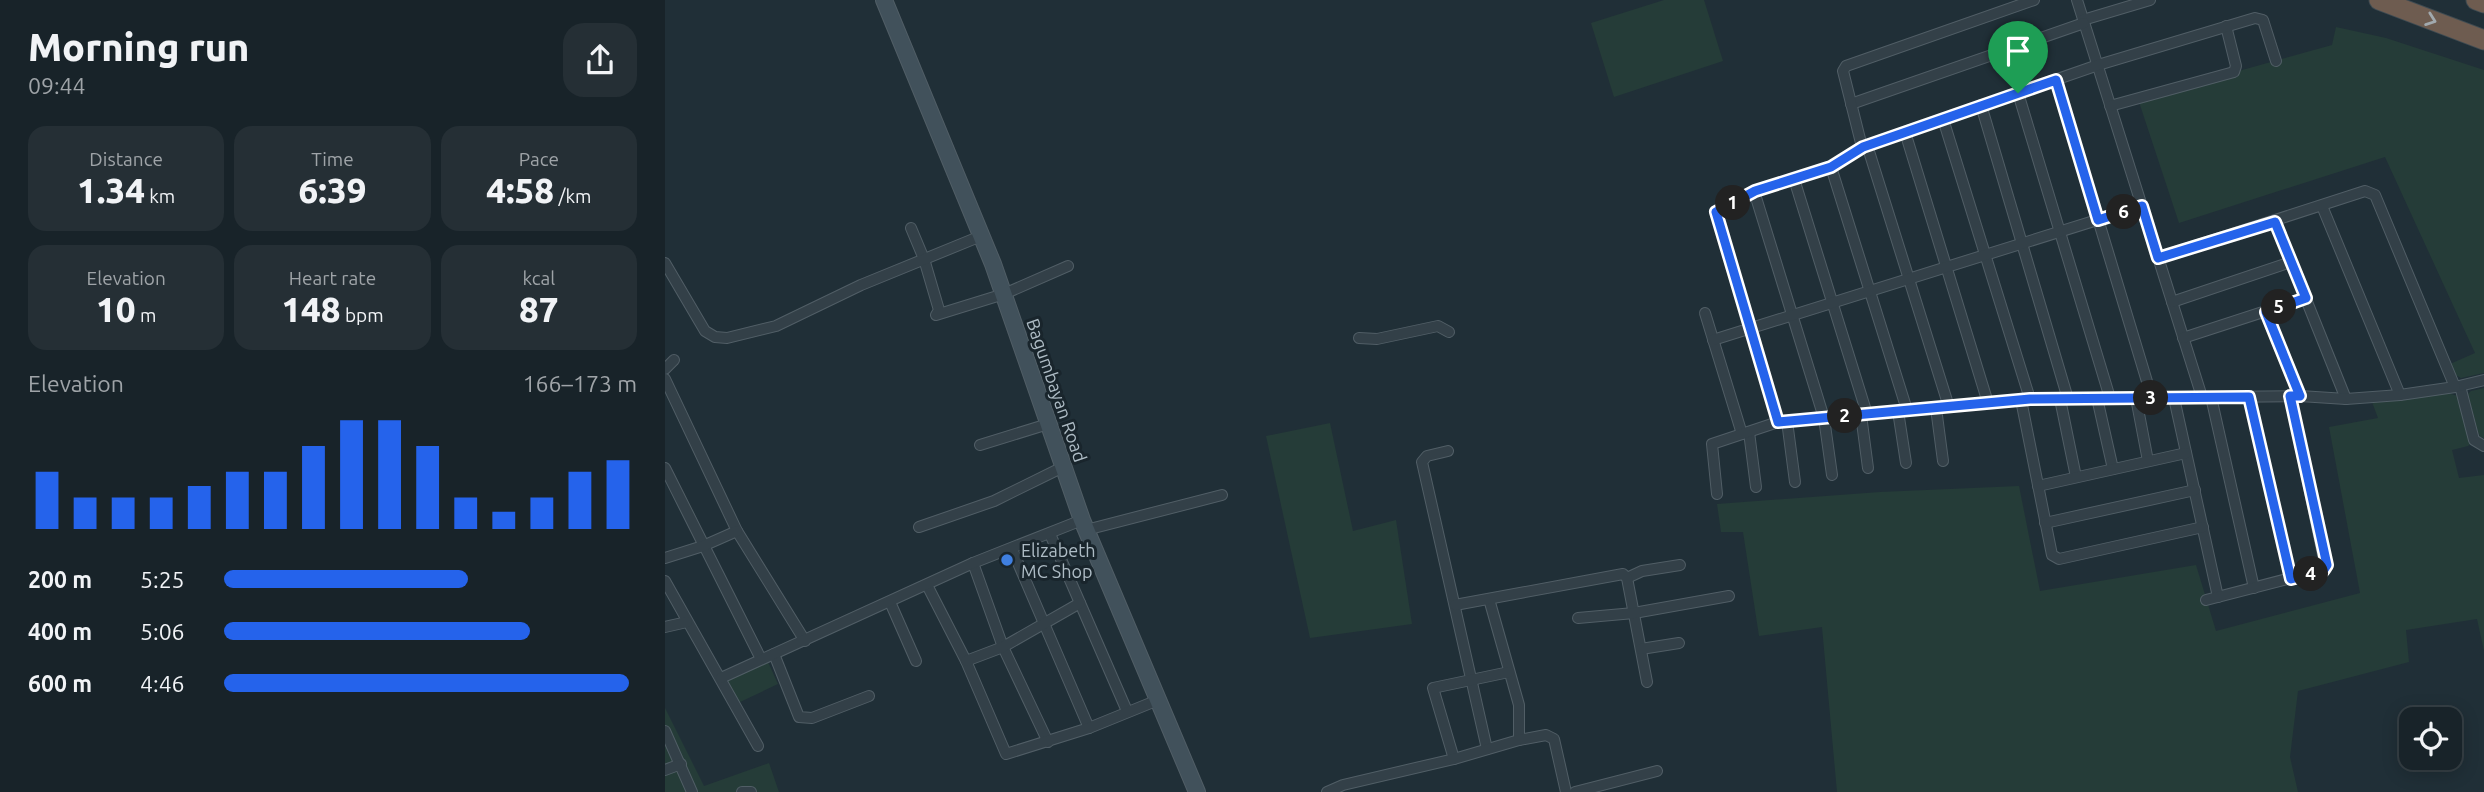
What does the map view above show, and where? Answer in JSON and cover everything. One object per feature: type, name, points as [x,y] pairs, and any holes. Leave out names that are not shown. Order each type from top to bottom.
[{"type":"highway","points":[[2379,0],[2484,40]]},
{"type":"highway","points":[[2476,0],[2484,3]]},
{"type":"street","name":"Bagumbayan Road","points":[[884,0],[1004,294],[1084,525],[1197,792]]},
{"type":"street","points":[[1949,407],[1851,104],[1843,71],[1846,65],[2034,0]]},
{"type":"street","points":[[2077,0],[2183,338],[2206,397],[2254,588]]},
{"type":"street","points":[[1851,104],[2150,0]]},
{"type":"street","points":[[1795,482],[1782,422],[1750,329],[1716,212],[1755,191],[1831,167],[1865,146],[2098,65],[2255,18],[2263,20],[2276,61]]},
{"type":"street","points":[[2110,106],[2234,72],[2237,66],[2226,26]]},
{"type":"street","points":[[2056,80],[2152,398]]},
{"type":"street","points":[[2018,93],[2110,398]]},
{"type":"street","points":[[1981,106],[2023,244],[2064,399],[2076,477]]},
{"type":"street","points":[[1943,119],[2026,399],[2038,486],[2052,555],[2059,559],[2203,527]]},
{"type":"street","points":[[1905,132],[1989,403]]},
{"type":"street","points":[[1831,167],[1870,291],[1903,411],[1906,463]]},
{"type":"street","points":[[1794,179],[1864,414],[1868,468]]},
{"type":"street","points":[[1755,191],[1824,418],[1832,475]]},
{"type":"street","points":[[2158,258],[2365,191],[2375,195],[2457,386],[2474,440],[2484,446]]},
{"type":"street","points":[[1713,340],[2142,206]]},
{"type":"street","points":[[2322,206],[2400,395]]},
{"type":"street","points":[[2275,222],[2346,398]]},
{"type":"street","points":[[911,228],[924,259],[939,310],[936,315],[1004,294],[1068,267]]},
{"type":"street","points":[[665,263],[705,331],[715,337],[727,338],[776,326],[861,285],[981,236]]},
{"type":"street","points":[[2172,302],[2291,262]]},
{"type":"street","points":[[2183,338],[2306,298]]},
{"type":"street","points":[[2206,600],[2323,571],[2327,565],[2295,396],[2266,312]]},
{"type":"street","points":[[1705,313],[1745,433],[1756,487]]},
{"type":"street","points":[[1359,338],[1377,339],[1439,326],[1450,332]]},
{"type":"street","points":[[665,369],[674,360]]},
{"type":"street","points":[[665,379],[737,531],[805,641]]},
{"type":"street","points":[[1717,494],[1712,444],[1782,422],[2026,399],[2295,396],[2346,398],[2400,395],[2484,380]]},
{"type":"street","points":[[2174,397],[2218,597]]},
{"type":"street","points":[[2249,397],[2291,579]]},
{"type":"street","points":[[2097,398],[2113,469]]},
{"type":"street","points":[[2136,398],[2148,461]]},
{"type":"street","points":[[1936,408],[1943,461]]},
{"type":"street","points":[[980,445],[1048,424]]},
{"type":"street","points":[[1448,451],[1427,456],[1422,462],[1487,749]]},
{"type":"street","points":[[2038,486],[2186,453]]},
{"type":"street","points":[[919,527],[994,501],[1063,467]]},
{"type":"street","points":[[665,468],[761,659]]},
{"type":"street","points":[[2045,523],[2195,490]]},
{"type":"street","points":[[721,678],[973,563],[1050,534],[1222,495]]},
{"type":"street","points":[[665,558],[703,546],[737,531]]},
{"type":"street","points":[[1050,534],[1127,711]]},
{"type":"street","points":[[1012,549],[1089,728]]},
{"type":"street","points":[[973,563],[1003,647],[1048,742]]},
{"type":"street","points":[[1627,578],[1642,571],[1681,565]]},
{"type":"street","points":[[1455,606],[1623,574],[1627,578],[1647,682]]},
{"type":"street","points":[[665,581],[758,746]]},
{"type":"street","points":[[927,585],[966,661],[1006,754],[1089,728],[1158,700]]},
{"type":"street","points":[[1578,618],[1634,613],[1729,596]]},
{"type":"street","points":[[1489,599],[1519,705],[1519,740]]},
{"type":"street","points":[[890,602],[916,661]]},
{"type":"street","points":[[966,661],[1003,647],[1080,603]]},
{"type":"street","points":[[665,627],[687,622]]},
{"type":"street","points":[[1641,649],[1679,643]]},
{"type":"street","points":[[774,654],[799,717],[812,718],[869,696]]},
{"type":"street","points":[[1454,759],[1433,688],[1509,672]]},
{"type":"street","points":[[665,731],[692,792]]},
{"type":"street","points":[[1327,792],[1343,785],[1454,759],[1519,740],[1546,736],[1554,739],[1566,792]]},
{"type":"street","points":[[665,770],[681,764]]},
{"type":"street","points":[[1575,792],[1657,771]]},
{"type":"street","points":[[742,792],[751,792]]},
{"type":"green space","points":[[1664,0],[1704,0],[1723,61],[1614,97],[1591,23]]},
{"type":"green space","points":[[2336,27],[2386,38],[2484,70],[2484,373],[2461,378],[2454,374],[2450,364],[2475,353],[2385,157],[2179,223],[2138,99],[2332,45]]},
{"type":"green space","points":[[2484,388],[2484,438],[2480,437],[2478,432],[2468,394]]},
{"type":"green space","points":[[2447,393],[2458,396],[2471,443],[2452,450],[2459,478],[2484,475],[2484,651],[2477,619],[2406,630],[2409,662],[2298,691],[2290,757],[2298,792],[1837,792],[1822,627],[1759,636],[1743,532],[1721,532],[1717,504],[1880,492],[2019,486],[2040,591],[2196,565],[2216,631],[2360,593],[2329,427],[2378,418],[2372,402]]},
{"type":"green space","points":[[1330,423],[1353,531],[1396,520],[1412,624],[1310,638],[1266,436]]},
{"type":"green space","points":[[768,662],[778,684],[738,703],[727,681]]},
{"type":"green space","points":[[665,708],[704,786],[769,763],[779,792],[665,792]]},
{"type":"place","name":"Elizabeth MC Shop","points":[[1007,560]]},
{"type":"route","points":[[2056,80],[2098,220],[2142,206],[2158,258],[2275,222],[2306,298],[2266,312],[2300,396],[2290,396],[2327,565],[2323,571],[2291,579],[2249,397],[2030,399],[1778,422],[1716,212],[1755,191],[1831,167],[1863,147],[2018,93],[2056,80]]}]
